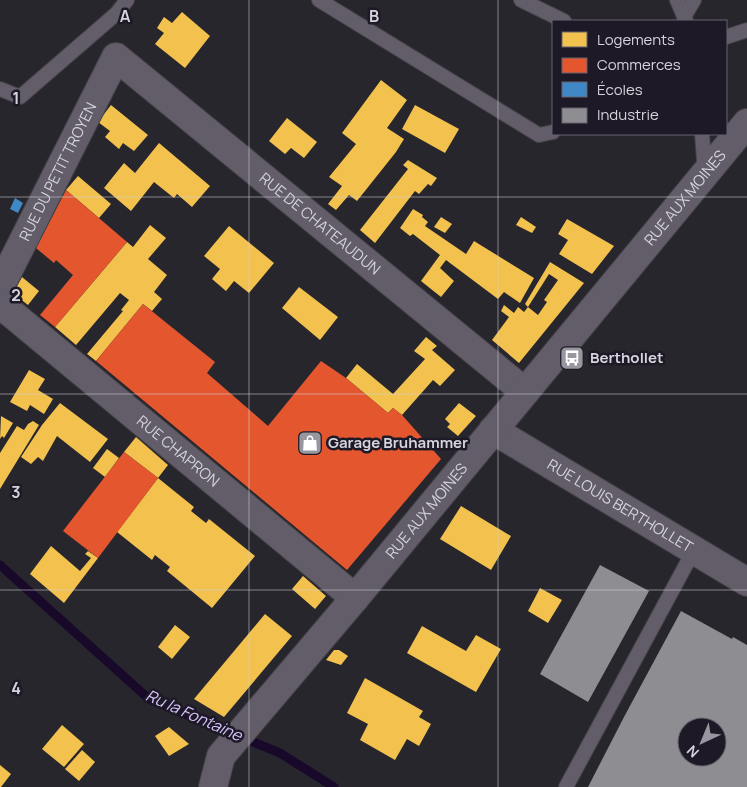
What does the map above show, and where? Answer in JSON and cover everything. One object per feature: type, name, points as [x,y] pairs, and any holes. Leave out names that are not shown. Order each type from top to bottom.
[{"type":"street","name":"RUE DU PETIT TROYEN","points":[[0,287],[116,57]]},
{"type":"street","name":"RUE DE CHATEAUDUN","points":[[116,57],[525,392]]},
{"type":"street","name":"RUE AUX MOINES","points":[[213,787],[221,756],[355,598],[747,123]]},
{"type":"street","name":"RUE CHAPRON","points":[[0,304],[355,598]]},
{"type":"street","name":"RUE LOUIS BERTHOLLET","points":[[493,430],[747,582]]},
{"type":"lane","points":[[0,89],[20,97],[117,14],[127,0]]},
{"type":"lane","points":[[319,0],[539,135],[552,132]]},
{"type":"lane","points":[[522,0],[562,20]]},
{"type":"lane","points":[[677,0],[685,19]]},
{"type":"lane","points":[[685,19],[694,0]]},
{"type":"lane","points":[[727,37],[747,30]]},
{"type":"lane","points":[[702,135],[705,174]]},
{"type":"lane","points":[[566,787],[694,550]]},
{"type":"building: Logements","points":[[182,12],[210,36],[185,68],[155,44],[164,33],[157,28],[164,17],[172,23]]},
{"type":"building: Logements","points":[[381,80],[407,100],[387,128],[404,139],[357,201],[349,195],[336,210],[328,204],[342,186],[329,177],[356,144],[342,133]]},
{"type":"building: Logements","points":[[111,105],[148,135],[134,151],[123,143],[119,149],[105,137],[110,131],[98,122]]},
{"type":"building: Logements","points":[[415,105],[459,129],[445,153],[402,129]]},
{"type":"building: Logements","points":[[287,118],[317,142],[304,158],[291,148],[285,154],[269,141]]},
{"type":"building: Logements","points":[[159,143],[210,186],[192,207],[177,194],[174,198],[154,182],[131,211],[104,188],[124,163],[135,173]]},
{"type":"building: Logements","points":[[408,160],[437,178],[431,186],[428,184],[419,194],[415,191],[375,243],[360,230],[408,169],[403,165]]},
{"type":"building: Logements","points":[[78,176],[111,204],[99,218],[66,190]]},
{"type":"building: Logements","points":[[413,209],[423,215],[422,217],[428,222],[425,226],[466,254],[474,241],[534,278],[520,303],[504,292],[498,299],[446,260],[440,268],[454,281],[441,297],[421,281],[440,255],[413,234],[410,236],[400,228]]},
{"type":"building: Logements","points":[[441,217],[452,224],[445,233],[434,227]]},
{"type":"building: Logements","points":[[521,217],[536,227],[532,233],[516,225]]},
{"type":"building: Logements","points":[[567,219],[614,246],[592,274],[559,254],[568,240],[558,234]]},
{"type":"building: Logements","points":[[150,225],[166,238],[148,259],[167,275],[154,292],[162,299],[152,311],[143,304],[96,361],[87,354],[123,311],[121,310],[129,300],[120,293],[76,345],[55,327],[127,242],[133,247]]},
{"type":"building: Logements","points":[[229,226],[274,263],[249,293],[234,281],[226,291],[212,279],[220,269],[204,256]]},
{"type":"building: Logements","points":[[550,262],[584,283],[519,363],[492,340],[509,317],[501,311],[504,305],[514,313],[518,307],[524,312],[528,307],[525,304]],"holes":[[[549,274],[558,280],[544,300],[547,302],[538,315],[528,307]]]},
{"type":"building: Logements","points":[[22,277],[39,291],[28,305],[14,291]]},
{"type":"building: Logements","points":[[299,287],[338,317],[320,340],[282,308]]},
{"type":"building: Logements","points":[[426,337],[437,346],[432,350],[455,370],[440,386],[433,380],[402,415],[393,408],[388,413],[346,378],[357,364],[393,394],[425,359],[414,351]]},
{"type":"building: Logements","points":[[29,370],[45,379],[38,390],[53,399],[44,414],[30,405],[27,411],[10,402]]},
{"type":"building: Logements","points":[[60,403],[108,439],[90,462],[57,436],[43,461],[38,457],[31,464],[21,457],[42,425]]},
{"type":"building: Logements","points":[[459,403],[476,416],[458,436],[447,427],[450,424],[445,419]]},
{"type":"building: Logements","points":[[1,416],[13,423],[4,438],[2,436],[0,439]]},
{"type":"building: Logements","points":[[33,421],[39,425],[0,489],[0,453],[17,426],[24,430]]},
{"type":"building: Logements","points":[[136,437],[168,465],[158,478],[124,452]]},
{"type":"building: Logements","points":[[107,449],[119,458],[105,477],[93,468]]},
{"type":"building: Logements","points":[[158,478],[194,507],[191,511],[206,523],[209,519],[255,556],[212,608],[167,571],[170,567],[155,555],[152,560],[117,532]]},
{"type":"building: Logements","points":[[461,506],[511,536],[491,570],[440,539]]},
{"type":"building: Logements","points":[[51,546],[80,571],[91,558],[85,554],[88,551],[98,558],[64,603],[30,574]]},
{"type":"building: Logements","points":[[303,576],[326,596],[315,609],[292,589]]},
{"type":"building: Logements","points":[[540,588],[562,600],[548,623],[528,611]]},
{"type":"building: Logements","points":[[265,614],[292,636],[224,717],[194,699]]},
{"type":"building: Logements","points":[[175,625],[190,637],[172,659],[158,647]]},
{"type":"building: Logements","points":[[422,626],[466,651],[476,635],[501,649],[476,692],[407,653]]},
{"type":"building: Logements","points":[[334,650],[339,650],[348,656],[341,665],[326,660]]},
{"type":"building: Logements","points":[[365,678],[423,711],[419,717],[431,724],[419,746],[407,739],[395,760],[360,740],[368,724],[347,713]]},
{"type":"building: Logements","points":[[62,725],[84,744],[64,767],[42,749]]},
{"type":"building: Logements","points":[[169,727],[189,744],[169,756],[155,736]]},
{"type":"building: Logements","points":[[82,750],[95,762],[79,781],[65,769]]},
{"type":"building: Logements","points":[[0,765],[11,774],[1,787],[0,787]]},
{"type":"building: Commerces","points":[[66,190],[127,242],[55,327],[40,315],[73,275],[56,260],[54,263],[36,248]]},
{"type":"building: Commerces","name":"Garage Bruhammer","points":[[143,304],[215,362],[207,373],[268,426],[321,361],[346,378],[388,413],[393,408],[402,415],[441,459],[347,570],[96,361]]},
{"type":"building: Commerces","points":[[124,452],[158,478],[98,558],[63,531]]},
{"type":"building: Écoles","points":[[15,198],[23,203],[18,213],[10,209]]},
{"type":"building: Industrie","points":[[600,565],[649,591],[588,702],[540,674]]},
{"type":"building: Industrie","points":[[681,611],[732,639],[733,637],[747,645],[747,787],[588,787]]},
{"type":"waterway","name":"Ru la Fontaine","points":[[0,565],[149,699],[280,753],[334,787]]},
{"type":"place","name":"Berthollet","points":[[572,358]]},
{"type":"place","name":"Garage Bruhammer","points":[[310,443]]}]
